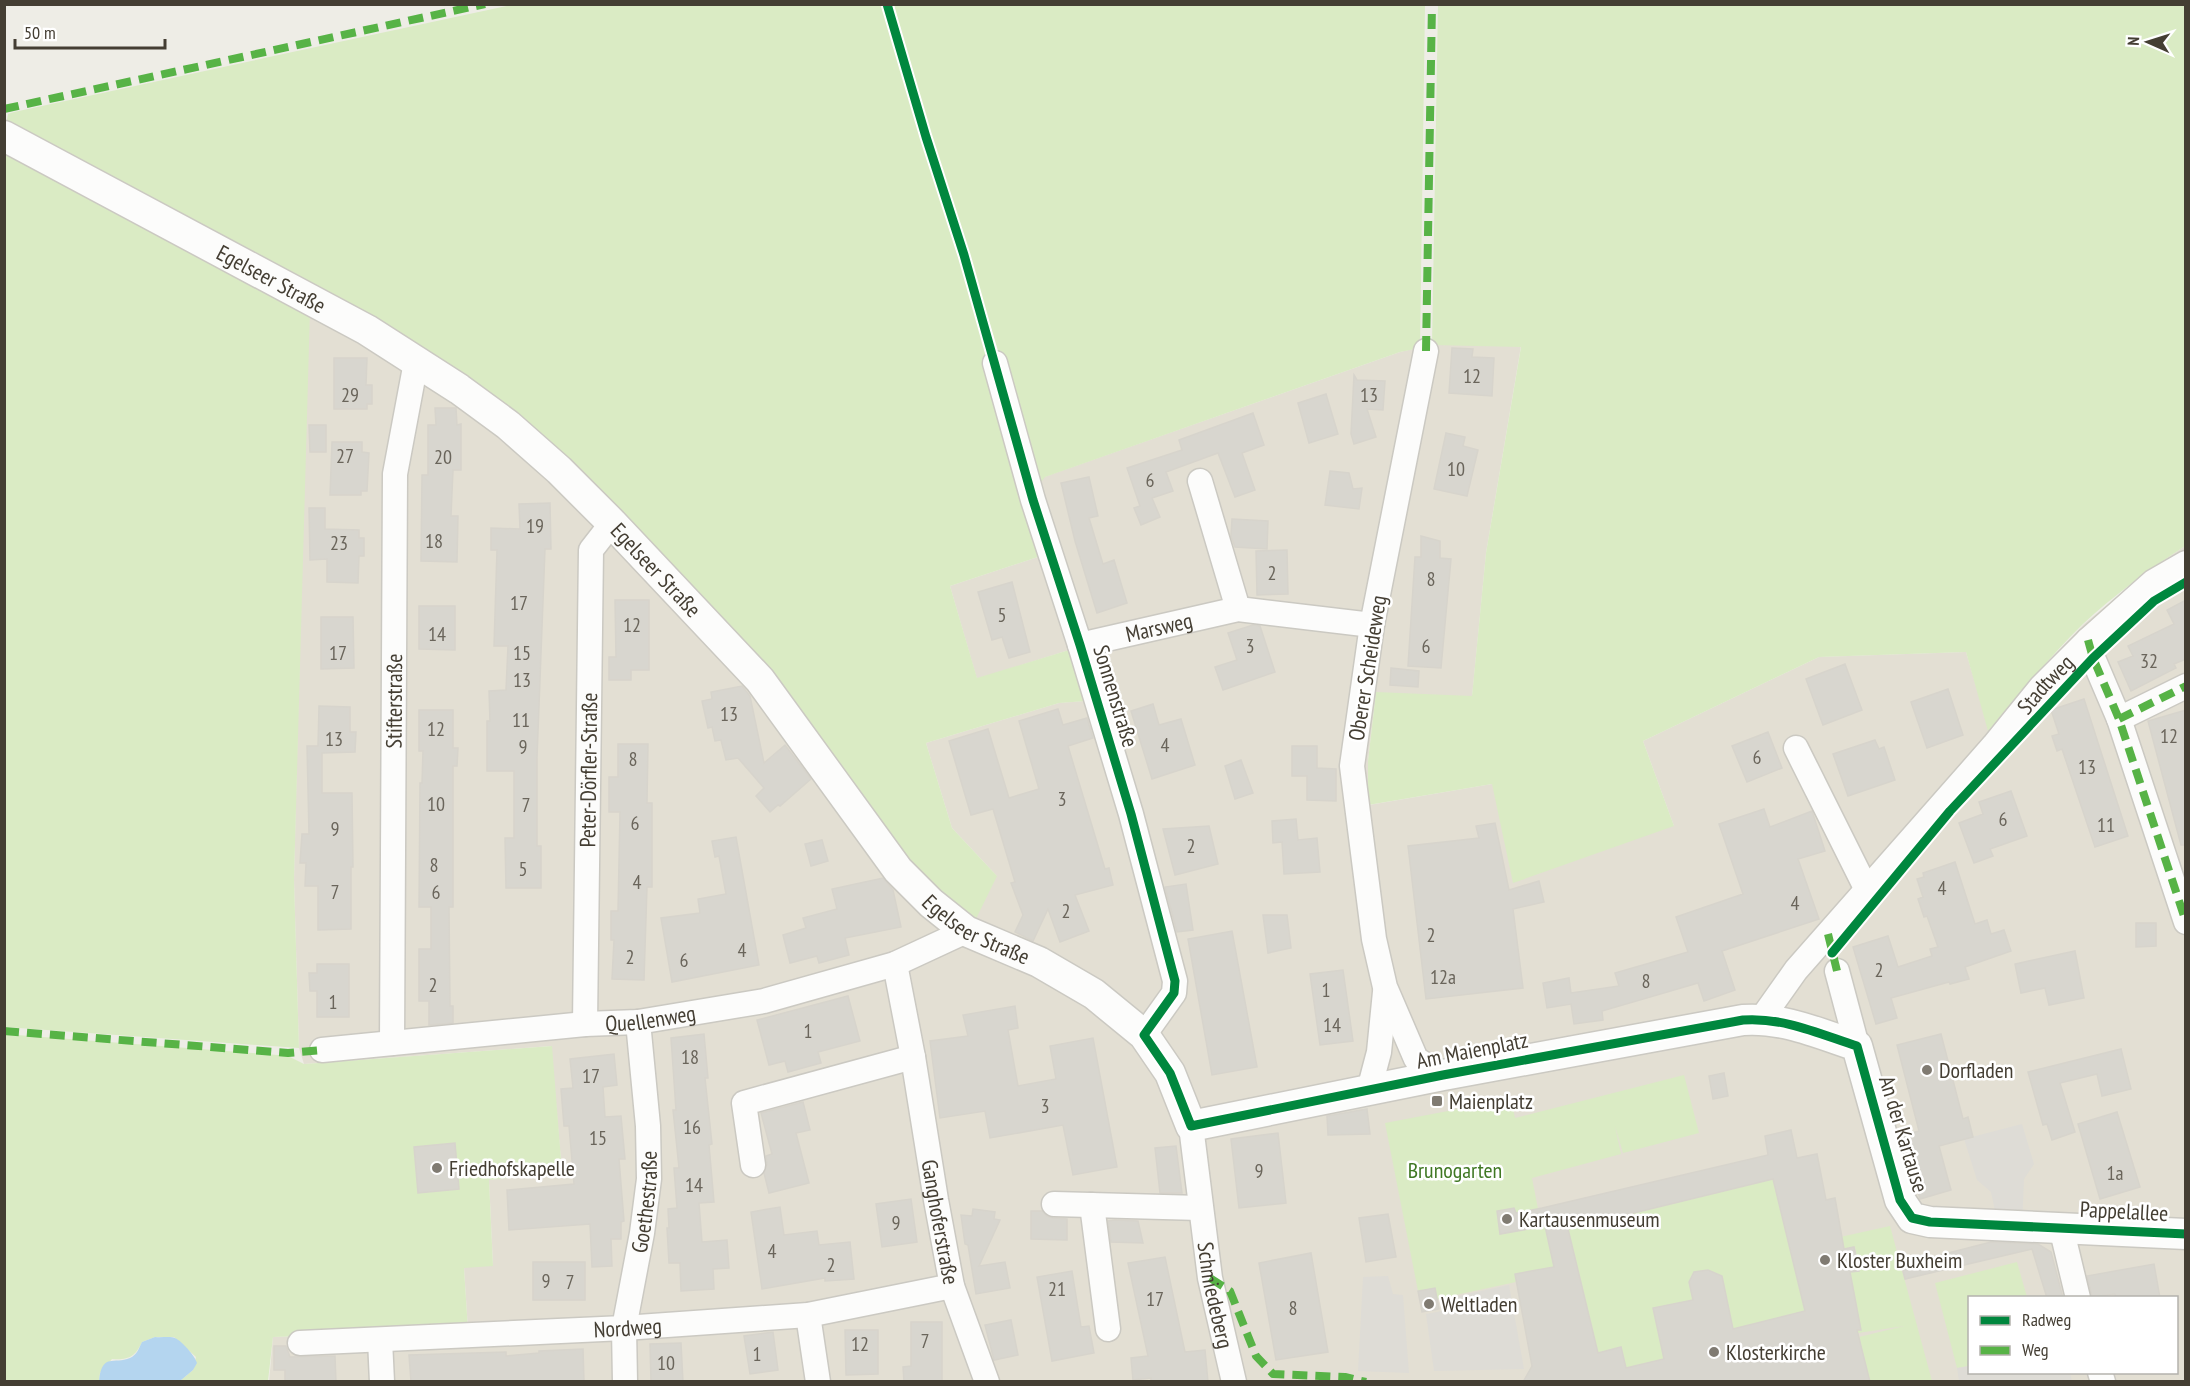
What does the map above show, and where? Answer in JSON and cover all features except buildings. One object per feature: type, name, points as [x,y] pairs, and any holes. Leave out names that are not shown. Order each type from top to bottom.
[{"type":"street","name":"Egelseer Straße","points":[[4,136],[367,330],[474,399],[508,425],[559,470],[612,523],[760,680],[898,870],[931,903],[966,931],[1057,972],[1094,994],[1144,1035],[1170,1073],[1191,1126]]},
{"type":"street","name":"Oberer Scheideweg","points":[[1426,351],[1372,625],[1352,766],[1374,939],[1385,987],[1416,1059],[1443,1076]]},
{"type":"street","name":"Stifterstraße","points":[[392,1043],[396,474],[416,362]]},
{"type":"street","name":"Sonnenstraße","points":[[995,363],[1033,500],[1131,814],[1175,981],[1174,993],[1144,1035]]},
{"type":"street","points":[[1200,481],[1238,609]]},
{"type":"street","name":"Peter-Dörfler-Straße","points":[[585,1024],[591,550],[612,523]]},
{"type":"street","name":"Stadtweg","points":[[1762,1018],[1796,970],[1994,745],[2041,687],[2088,640],[2153,582],[2186,563]]},
{"type":"street","name":"Marsweg","points":[[1080,645],[1238,609],[1372,625]]},
{"type":"street","points":[[2088,640],[2119,719],[2185,919]]},
{"type":"street","points":[[2119,719],[2186,686]]},
{"type":"street","points":[[1796,748],[1867,890]]},
{"type":"street","name":"Quellenweg","points":[[322,1050],[585,1024],[638,1022],[764,1001],[895,964],[966,931]]},
{"type":"street","name":"Ganghoferstraße","points":[[895,964],[914,1057],[952,1286],[987,1382]]},
{"type":"street","points":[[1837,971],[1857,1046]]},
{"type":"street","name":"Oberer Scheideweg","points":[[1369,1090],[1379,1052],[1385,987]]},
{"type":"street","points":[[1762,1018],[1777,1020],[1857,1046]]},
{"type":"street","name":"Am Maienplatz","points":[[1191,1126],[1443,1076],[1762,1018]]},
{"type":"street","name":"Goethestraße","points":[[625,1382],[624,1328],[642,1233],[649,1179],[648,1126],[638,1022]]},
{"type":"street","name":"An der Kartause","points":[[1857,1046],[1900,1200],[1912,1218],[1930,1222],[2061,1227]]},
{"type":"street","points":[[753,1165],[742,1093],[914,1057]]},
{"type":"street","name":"Schmiedeberg","points":[[1191,1126],[1210,1278],[1234,1382]]},
{"type":"street","points":[[1054,1204],[1200,1208]]},
{"type":"street","points":[[1092,1205],[1108,1329]]},
{"type":"street","points":[[2061,1227],[2078,1296]]},
{"type":"street","name":"Pappelallee","points":[[2061,1227],[2186,1234]]},
{"type":"street","name":"Nordweg","points":[[300,1343],[624,1328],[808,1315],[952,1286]]},
{"type":"street","points":[[808,1315],[818,1382]]},
{"type":"street","points":[[380,1340],[382,1382]]},
{"type":"shaded area","points":[[314,289],[366,318],[997,876],[952,828],[926,743],[1059,703],[1085,701],[1069,650],[977,679],[950,586],[1041,556],[1026,503],[1044,477],[1400,352],[1435,344],[1521,346],[1486,553],[1472,697],[1376,693],[1368,761],[1369,805],[1492,784],[1674,826],[1643,741],[1819,657],[1966,652],[1989,730],[2032,678],[2084,624],[2153,567],[2185,546],[2185,1381],[269,1382],[273,1337],[468,1330],[464,1267],[493,1265],[489,1180],[562,1172],[551,1046],[304,1064],[299,1048],[294,880],[308,316]]},
{"type":"shaded area","points":[[2022,1124],[2034,1164],[2024,1179],[2022,1226],[1998,1225],[1991,1192],[1977,1180],[1964,1139]]},
{"type":"shaded area","points":[[1388,1276],[1393,1294],[1403,1295],[1409,1373],[1358,1371],[1363,1277]]},
{"type":"shaded area","points":[[1509,1285],[1524,1369],[1434,1371],[1426,1314],[1442,1311],[1440,1300]]},
{"type":"shaded area","points":[[1968,1366],[1968,1374],[2070,1374],[2072,1381],[1959,1381],[1957,1368]]},
{"type":"green space","points":[[511,5],[882,5],[972,301],[1041,556],[950,586],[977,678],[1069,650],[1086,701],[1059,703],[926,743],[952,828],[997,876],[973,925],[942,903],[531,429],[6,125],[8,114],[14,112]]},
{"type":"green space","points":[[894,5],[1425,5],[1420,348],[1400,352],[1045,477],[1035,490],[1000,357]]},
{"type":"green space","points":[[1438,5],[2185,5],[2185,546],[2132,583],[2083,624],[1988,731],[1966,652],[1819,657],[1643,741],[1674,826],[1513,883],[1492,784],[1368,805],[1368,761],[1376,692],[1472,696],[1486,553],[1521,347],[1432,345]]},
{"type":"green space","points":[[4,147],[310,309],[294,880],[299,1048],[5,1027]]},
{"type":"green space","points":[[4,1034],[288,1056],[304,1064],[552,1046],[562,1172],[489,1180],[493,1266],[464,1268],[468,1330],[273,1337],[268,1381],[180,1381],[193,1370],[196,1357],[174,1337],[155,1337],[142,1342],[131,1356],[112,1359],[100,1373],[99,1381],[5,1381]]},
{"type":"green space","name":"Brunogarten","points":[[1684,1075],[1699,1133],[1623,1153],[1615,1126],[1621,1154],[1532,1178],[1538,1209],[1516,1213],[1514,1208],[1497,1211],[1500,1233],[1544,1219],[1554,1267],[1515,1274],[1516,1282],[1437,1299],[1435,1288],[1418,1291],[1385,1123],[1511,1099],[1515,1118]]},
{"type":"green space","points":[[1773,1179],[1805,1311],[1733,1329],[1722,1276],[1708,1270],[1694,1272],[1689,1282],[1693,1301],[1653,1309],[1660,1339],[1680,1334],[1693,1352],[1626,1368],[1621,1347],[1598,1353],[1568,1229]]},
{"type":"green space","points":[[1890,1226],[1932,1381],[1870,1381],[1859,1337],[1904,1326],[1845,1335],[1860,1326],[1854,1294],[1833,1275],[1859,1270],[1855,1247],[1825,1252],[1822,1241]]},
{"type":"green space","points":[[2017,1262],[2027,1296],[1968,1296],[1968,1366],[1957,1368],[1935,1283]]},
{"type":"water","points":[[155,1337],[173,1337],[181,1342],[196,1360],[197,1363],[193,1370],[180,1381],[99,1381],[106,1363],[132,1357],[142,1342]]},
{"type":"marked path","points":[[4,109],[485,4]]},
{"type":"marked path","points":[[1426,351],[1432,4]]},
{"type":"marked path","points":[[2088,640],[2093,658],[2119,719],[2186,922]]},
{"type":"marked path","points":[[2119,719],[2186,686]]},
{"type":"marked path","points":[[1828,934],[1837,971]]},
{"type":"marked path","points":[[4,1031],[288,1053],[322,1050]]},
{"type":"marked path","points":[[1210,1278],[1230,1291],[1256,1356],[1273,1374],[1345,1377],[1366,1382]]},
{"type":"cycle path","points":[[887,4],[964,255],[1033,500],[1131,814],[1175,981],[1174,993],[1144,1035],[1170,1073],[1191,1126],[1443,1075],[1743,1020],[1772,1021],[1801,1027],[1857,1046],[1900,1200],[1912,1218],[1930,1222],[2186,1234]]},
{"type":"cycle path","points":[[1832,953],[1950,811],[2093,658],[2154,601],[2186,582]]},
{"type":"place","name":"Dorfladen","points":[[1927,1070]]},
{"type":"place","name":"Maienplatz","points":[[1437,1101]]},
{"type":"place","name":"Friedhofskapelle","points":[[437,1168]]},
{"type":"place","name":"Kartausenmuseum","points":[[1507,1219]]},
{"type":"place","name":"Kloster Buxheim","points":[[1825,1260]]},
{"type":"place","name":"Weltladen","points":[[1429,1304]]},
{"type":"place","name":"Klosterkirche","points":[[1714,1352]]}]
